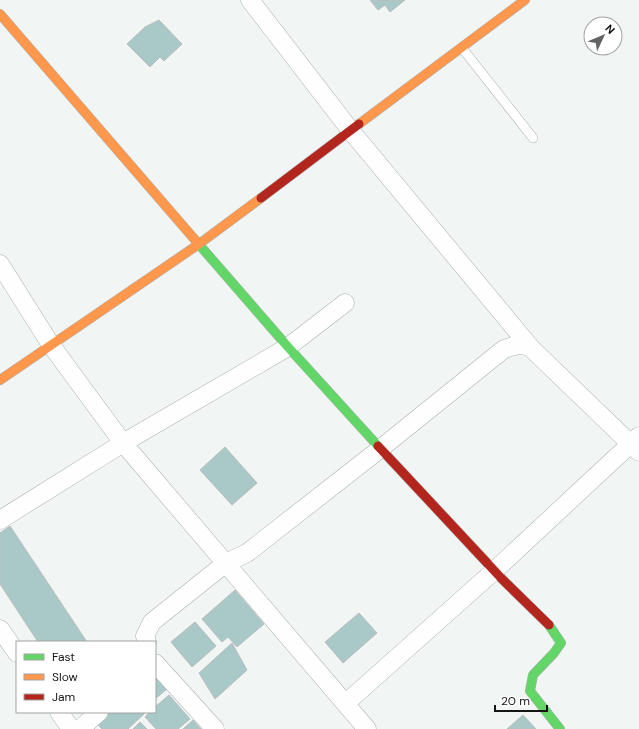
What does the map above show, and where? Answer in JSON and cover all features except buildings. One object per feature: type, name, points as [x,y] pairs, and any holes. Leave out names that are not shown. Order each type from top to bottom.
[{"type":"street","points":[[0,380],[199,244],[525,0]]},
{"type":"street","points":[[253,1],[351,131],[531,348],[636,444],[346,703]]},
{"type":"street","points":[[0,14],[288,347],[380,449],[494,571],[550,626],[561,643],[558,650],[533,674],[530,691],[560,729]]},
{"type":"street","points":[[0,264],[51,345],[123,443],[367,729]]},
{"type":"street","points":[[0,520],[123,443],[288,347],[345,303]]},
{"type":"street","points":[[147,641],[145,636],[152,622],[226,563],[247,553],[504,350],[525,344],[531,348]]},
{"type":"street","points":[[0,629],[16,652]]},
{"type":"street","points":[[156,664],[215,729]]},
{"type":"street","points":[[60,713],[71,729]]},
{"type":"street","points":[[80,729],[98,713]]},
{"type":"lane","points":[[462,48],[534,138]]},
{"type":"traffic: fast","points":[[196,241],[288,347],[378,446]]},
{"type":"traffic: fast","points":[[549,625],[561,643],[554,653],[533,675],[530,691],[560,729]]},
{"type":"traffic: slow","points":[[359,124],[525,0]]},
{"type":"traffic: slow","points":[[0,14],[196,241]]},
{"type":"traffic: slow","points":[[0,380],[199,244],[261,198]]},
{"type":"traffic: jam","points":[[261,198],[359,124]]},
{"type":"traffic: jam","points":[[378,446],[503,580],[549,625]]}]
